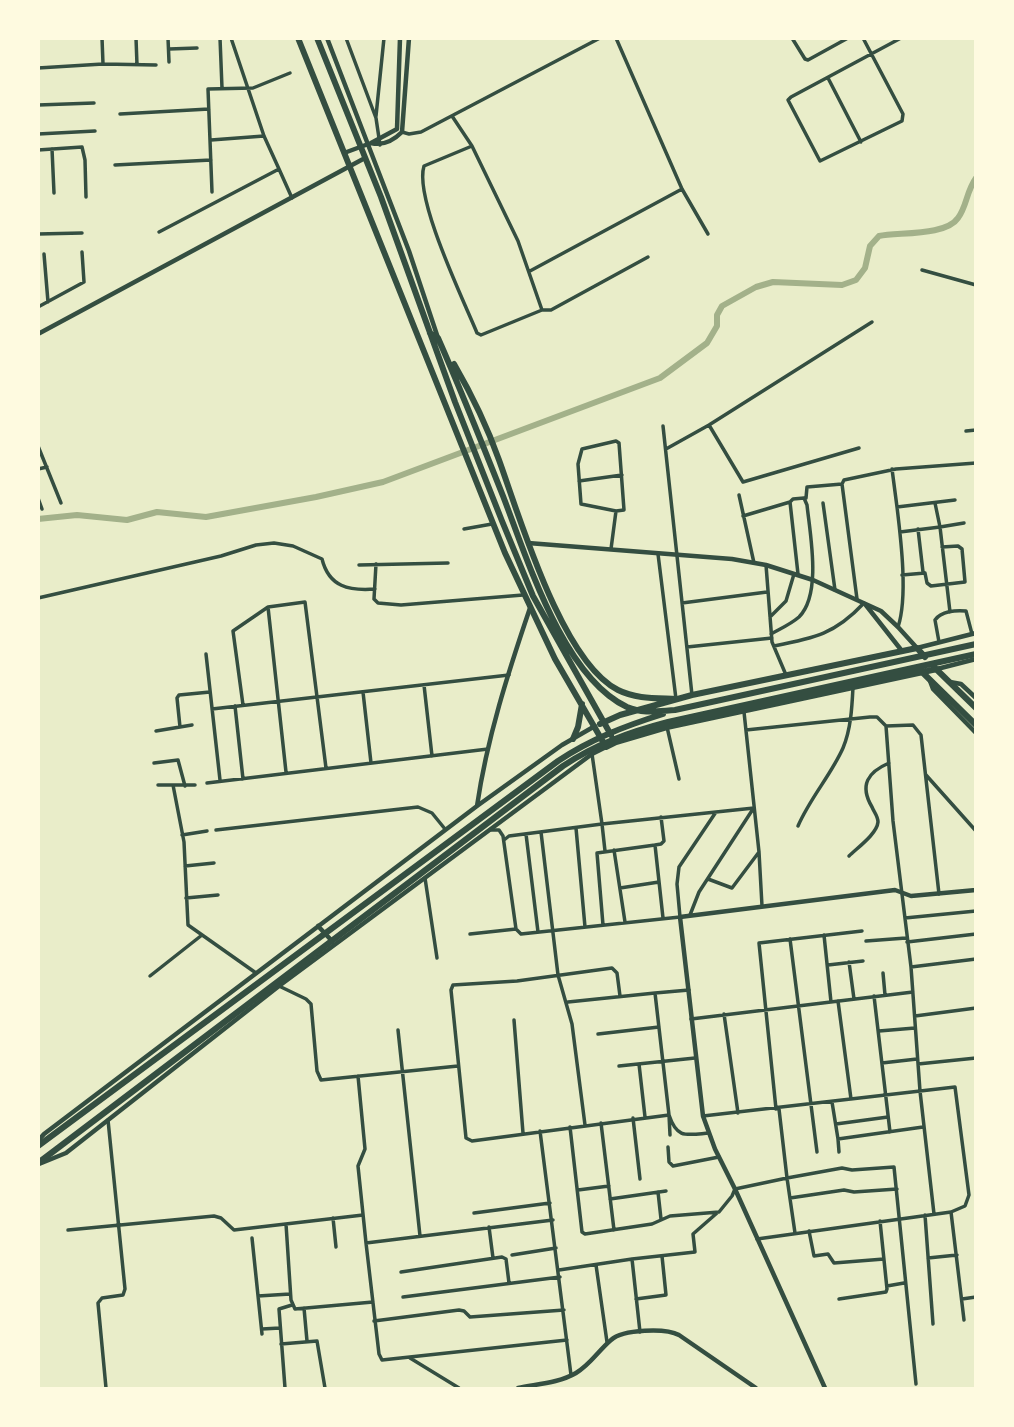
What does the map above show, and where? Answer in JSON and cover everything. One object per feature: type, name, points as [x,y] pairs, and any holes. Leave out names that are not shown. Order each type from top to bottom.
[{"type":"highway","points":[[298,38],[492,524],[555,659],[606,747],[667,727],[937,669]]},
{"type":"highway","points":[[317,38],[367,145],[365,158],[459,413],[534,596],[616,742]]},
{"type":"highway","points":[[430,332],[439,338],[477,405],[499,459],[527,543],[559,615],[589,665],[617,690],[636,696],[676,699]]},
{"type":"highway","points":[[439,338],[545,602],[580,665],[597,684],[627,707],[646,712],[674,710]]},
{"type":"highway","points":[[38,1143],[245,995],[584,744],[629,724],[674,710],[975,645]]},
{"type":"highway","points":[[595,726],[692,695],[917,648],[975,708]]},
{"type":"highway","points":[[902,651],[975,726]]},
{"type":"highway","points":[[38,1164],[251,1000],[563,766],[590,749],[620,736],[668,722],[975,657]]},
{"type":"highway","points":[[573,738],[582,704]]},
{"type":"street","points":[[102,38],[103,64]]},
{"type":"street","points":[[136,38],[137,65]]},
{"type":"street","points":[[168,38],[169,62]]},
{"type":"street","points":[[220,38],[222,88]]},
{"type":"street","points":[[231,38],[264,136],[292,198]]},
{"type":"street","points":[[327,38],[410,251],[439,338]]},
{"type":"street","points":[[346,38],[376,118],[380,145]]},
{"type":"street","points":[[376,118],[384,38]]},
{"type":"street","points":[[343,153],[367,145],[394,133],[397,129],[400,38]]},
{"type":"street","points":[[367,145],[380,145],[396,138],[402,132],[409,38]]},
{"type":"street","points":[[402,132],[415,134],[453,116],[600,38]]},
{"type":"street","points":[[616,38],[682,189],[708,234]]},
{"type":"street","points":[[792,38],[808,60],[848,38]]},
{"type":"street","points":[[863,38],[872,55],[903,118],[824,161],[817,159],[788,100],[872,55],[901,38]]},
{"type":"street","points":[[169,49],[197,48]]},
{"type":"street","points":[[38,68],[103,64],[156,65]]},
{"type":"street","points":[[212,192],[208,89],[248,88],[290,73]]},
{"type":"street","points":[[828,78],[861,142]]},
{"type":"street","points":[[38,106],[94,103]]},
{"type":"street","points":[[120,114],[209,108]]},
{"type":"street","points":[[453,116],[472,146],[518,241],[542,310]]},
{"type":"street","points":[[38,134],[95,131]]},
{"type":"street","points":[[210,140],[264,136]]},
{"type":"street","points":[[472,146],[424,166],[422,173],[427,208],[477,333],[481,335],[542,310],[551,310],[648,257]]},
{"type":"street","points":[[38,150],[82,147],[86,197]]},
{"type":"street","points":[[52,149],[54,192]]},
{"type":"street","points":[[38,334],[365,158]]},
{"type":"street","points":[[115,165],[211,160]]},
{"type":"street","points":[[159,232],[279,169]]},
{"type":"street","points":[[530,271],[682,189]]},
{"type":"street","points":[[38,234],[82,233]]},
{"type":"street","points":[[38,307],[84,282],[82,252]]},
{"type":"street","points":[[44,254],[48,302]]},
{"type":"street","points":[[922,270],[975,285]]},
{"type":"street","points":[[666,449],[709,425],[872,322]]},
{"type":"street","points":[[709,425],[743,482],[859,448]]},
{"type":"street","points":[[663,426],[692,695]]},
{"type":"street","points":[[966,431],[975,430]]},
{"type":"street","points":[[618,442],[622,475],[624,510],[581,504],[578,464],[582,449],[618,442]]},
{"type":"street","points":[[38,446],[61,503]]},
{"type":"street","points":[[857,599],[842,484],[846,479],[892,469],[975,463]]},
{"type":"street","points":[[38,469],[47,467]]},
{"type":"street","points":[[892,469],[902,575],[903,609],[898,627]]},
{"type":"street","points":[[579,481],[622,475]]},
{"type":"street","points":[[687,648],[772,636],[794,621],[803,611],[813,580],[807,487],[842,484]]},
{"type":"street","points":[[739,495],[754,563]]},
{"type":"street","points":[[38,498],[42,509]]},
{"type":"street","points":[[743,516],[793,499],[806,499]]},
{"type":"street","points":[[897,507],[955,500]]},
{"type":"street","points":[[770,617],[786,601],[796,574],[790,502]]},
{"type":"street","points":[[823,503],[835,590]]},
{"type":"street","points":[[935,503],[950,611]]},
{"type":"street","points":[[611,549],[616,511]]},
{"type":"street","points":[[900,532],[964,523]]},
{"type":"street","points":[[464,529],[492,524]]},
{"type":"street","points":[[918,529],[923,573],[928,586],[965,582],[962,549],[958,545],[942,547]]},
{"type":"street","points":[[38,598],[221,556],[256,545],[274,543],[293,547],[322,559],[326,572],[345,587],[356,590],[375,589]]},
{"type":"street","points":[[527,543],[766,565],[813,580],[881,611],[917,648],[974,634],[968,613],[964,610],[938,615],[935,620],[939,642]]},
{"type":"street","points":[[658,554],[676,699]]},
{"type":"street","points":[[359,565],[448,563]]},
{"type":"street","points":[[376,564],[374,598],[379,603],[401,605],[525,594]]},
{"type":"street","points":[[766,565],[772,636],[786,675]]},
{"type":"street","points":[[902,575],[923,573]]},
{"type":"street","points":[[682,603],[767,592]]},
{"type":"street","points":[[243,705],[233,631],[268,607],[305,602],[326,768]]},
{"type":"street","points":[[774,646],[833,630],[853,616],[864,603]]},
{"type":"street","points":[[864,603],[902,651]]},
{"type":"street","points":[[268,607],[286,772]]},
{"type":"street","points":[[477,806],[488,749],[530,607]]},
{"type":"street","points":[[206,654],[220,781]]},
{"type":"street","points":[[937,669],[975,657]]},
{"type":"street","points":[[212,709],[509,675]]},
{"type":"street","points":[[929,678],[933,689],[975,733]]},
{"type":"street","points":[[949,682],[961,684],[975,698]]},
{"type":"street","points":[[424,685],[432,756]]},
{"type":"street","points":[[798,826],[806,806],[841,751],[850,719],[853,686]]},
{"type":"street","points":[[363,691],[371,763]]},
{"type":"street","points":[[180,727],[179,695],[210,692]]},
{"type":"street","points":[[235,706],[243,779]]},
{"type":"street","points":[[743,710],[760,852],[762,906]]},
{"type":"street","points":[[746,730],[877,717],[886,726],[911,967],[919,1091],[934,1214]]},
{"type":"street","points":[[156,731],[192,725]]},
{"type":"street","points":[[38,1143],[44,1133],[477,806],[573,738],[595,726]]},
{"type":"street","points":[[886,726],[913,726],[919,730],[939,894]]},
{"type":"street","points":[[667,727],[679,779]]},
{"type":"street","points":[[38,1164],[66,1153],[279,986],[592,754],[606,747]]},
{"type":"street","points":[[207,783],[488,749]]},
{"type":"street","points":[[592,754],[605,851]]},
{"type":"street","points":[[153,763],[178,760],[184,786]]},
{"type":"street","points":[[849,856],[876,827],[878,818],[867,798],[867,782],[872,772],[888,763]]},
{"type":"street","points":[[926,775],[975,831]]},
{"type":"street","points":[[158,785],[195,785]]},
{"type":"street","points":[[173,785],[182,835],[188,925],[256,973]]},
{"type":"street","points":[[216,830],[418,807],[432,813],[446,830]]},
{"type":"street","points":[[504,840],[509,836],[576,827],[754,808]]},
{"type":"street","points":[[690,915],[696,896],[754,808]]},
{"type":"street","points":[[716,812],[679,867],[677,894],[703,1116],[824,1388]]},
{"type":"street","points":[[603,925],[597,856],[599,852],[661,844],[664,841],[661,817]]},
{"type":"street","points":[[576,827],[585,927]]},
{"type":"street","points":[[489,830],[499,830],[504,840],[516,929],[519,934],[895,890],[911,896],[975,890]]},
{"type":"street","points":[[182,835],[207,831]]},
{"type":"street","points":[[541,832],[558,975],[568,1002],[580,1073],[585,1125]]},
{"type":"street","points":[[526,834],[538,932]]},
{"type":"street","points":[[655,845],[663,919]]},
{"type":"street","points":[[614,850],[625,922]]},
{"type":"street","points":[[708,879],[732,888],[760,852]]},
{"type":"street","points":[[184,866],[214,863]]},
{"type":"street","points":[[425,878],[437,958]]},
{"type":"street","points":[[620,888],[659,882]]},
{"type":"street","points":[[186,898],[218,895]]},
{"type":"street","points":[[905,918],[975,911]]},
{"type":"street","points":[[318,926],[335,945]]},
{"type":"street","points":[[470,934],[516,929]]},
{"type":"street","points":[[795,1233],[758,946],[762,941],[862,931]]},
{"type":"street","points":[[866,941],[975,934]]},
{"type":"street","points":[[150,976],[202,935]]},
{"type":"street","points":[[824,935],[831,1002]]},
{"type":"street","points":[[790,939],[817,1152]]},
{"type":"street","points":[[911,967],[975,959]]},
{"type":"street","points":[[828,965],[863,961]]},
{"type":"street","points":[[849,962],[854,999]]},
{"type":"street","points":[[620,996],[615,969],[517,981],[453,985],[451,990],[466,1138],[472,1141],[668,1115]]},
{"type":"street","points":[[883,973],[885,995]]},
{"type":"street","points":[[279,986],[311,1004],[318,1077],[321,1080],[458,1066]]},
{"type":"street","points":[[568,1002],[689,990]]},
{"type":"street","points":[[691,1019],[913,992]]},
{"type":"street","points":[[655,993],[670,1135]]},
{"type":"street","points":[[874,996],[890,1132]]},
{"type":"street","points":[[838,1001],[851,1099]]},
{"type":"street","points":[[915,1016],[975,1008]]},
{"type":"street","points":[[724,1014],[738,1114]]},
{"type":"street","points":[[514,1020],[523,1133]]},
{"type":"street","points":[[598,1034],[659,1027]]},
{"type":"street","points":[[879,1031],[915,1028]]},
{"type":"street","points":[[398,1030],[420,1236]]},
{"type":"street","points":[[619,1066],[695,1058]]},
{"type":"street","points":[[882,1063],[975,1058]]},
{"type":"street","points":[[639,1064],[645,1117]]},
{"type":"street","points":[[358,1076],[365,1149],[359,1158],[358,1166],[380,1358],[384,1360],[566,1340]]},
{"type":"street","points":[[703,1116],[738,1114],[952,1086],[956,1089],[969,1195],[965,1206],[951,1212],[757,1239]]},
{"type":"street","points":[[832,1102],[839,1152]]},
{"type":"street","points":[[668,1115],[673,1127],[680,1133],[709,1133]]},
{"type":"street","points":[[836,1124],[888,1117]]},
{"type":"street","points":[[632,1118],[640,1179]]},
{"type":"street","points":[[106,1388],[98,1303],[102,1298],[125,1293],[108,1119]]},
{"type":"street","points":[[601,1123],[614,1230]]},
{"type":"street","points":[[570,1127],[583,1234],[652,1224],[675,1215],[719,1212]]},
{"type":"street","points":[[838,1139],[923,1127]]},
{"type":"street","points":[[540,1130],[571,1375]]},
{"type":"street","points":[[668,1147],[669,1162],[673,1166],[719,1157]]},
{"type":"street","points":[[735,1189],[842,1168],[852,1170],[892,1166],[896,1169],[904,1283],[916,1384]]},
{"type":"street","points":[[578,1190],[608,1186]]},
{"type":"street","points":[[559,1270],[695,1252],[693,1234],[719,1212],[735,1189]]},
{"type":"street","points":[[790,1198],[844,1189],[854,1192],[897,1189]]},
{"type":"street","points":[[610,1199],[666,1191]]},
{"type":"street","points":[[658,1192],[661,1219]]},
{"type":"street","points":[[474,1213],[550,1203]]},
{"type":"street","points":[[951,1212],[964,1320]]},
{"type":"street","points":[[68,1230],[214,1216],[234,1230],[363,1215]]},
{"type":"street","points":[[925,1215],[933,1324]]},
{"type":"street","points":[[333,1218],[336,1247]]},
{"type":"street","points":[[366,1242],[553,1220]]},
{"type":"street","points":[[839,1299],[886,1292],[880,1221]]},
{"type":"street","points":[[286,1224],[292,1306]]},
{"type":"street","points":[[489,1227],[493,1258]]},
{"type":"street","points":[[808,1231],[812,1255],[828,1254],[832,1262],[884,1259]]},
{"type":"street","points":[[252,1238],[262,1332],[280,1328]]},
{"type":"street","points":[[512,1255],[556,1248]]},
{"type":"street","points":[[928,1258],[957,1255]]},
{"type":"street","points":[[636,1299],[666,1296],[663,1256]]},
{"type":"street","points":[[401,1272],[493,1258],[506,1259],[509,1283]]},
{"type":"street","points":[[632,1259],[640,1332]]},
{"type":"street","points":[[596,1265],[608,1344]]},
{"type":"street","points":[[403,1297],[560,1277]]},
{"type":"street","points":[[887,1286],[904,1283]]},
{"type":"street","points":[[258,1296],[290,1294]]},
{"type":"street","points":[[962,1299],[975,1297]]},
{"type":"street","points":[[285,1388],[279,1309],[292,1306],[295,1309],[373,1303]]},
{"type":"street","points":[[304,1308],[307,1342]]},
{"type":"street","points":[[374,1321],[459,1310],[470,1317],[564,1310]]},
{"type":"street","points":[[518,1388],[571,1375],[583,1368],[619,1335],[673,1332],[756,1388]]},
{"type":"street","points":[[281,1344],[317,1341],[325,1388]]},
{"type":"street","points":[[408,1357],[459,1388]]},
{"type":"waterway","points":[[38,519],[77,515],[127,520],[157,512],[206,517],[383,482],[660,378],[707,343],[717,326],[717,315],[722,306],[756,287],[773,282],[842,285],[856,280],[865,268],[870,246],[879,236],[933,231],[952,224],[961,213],[976,178]]}]
